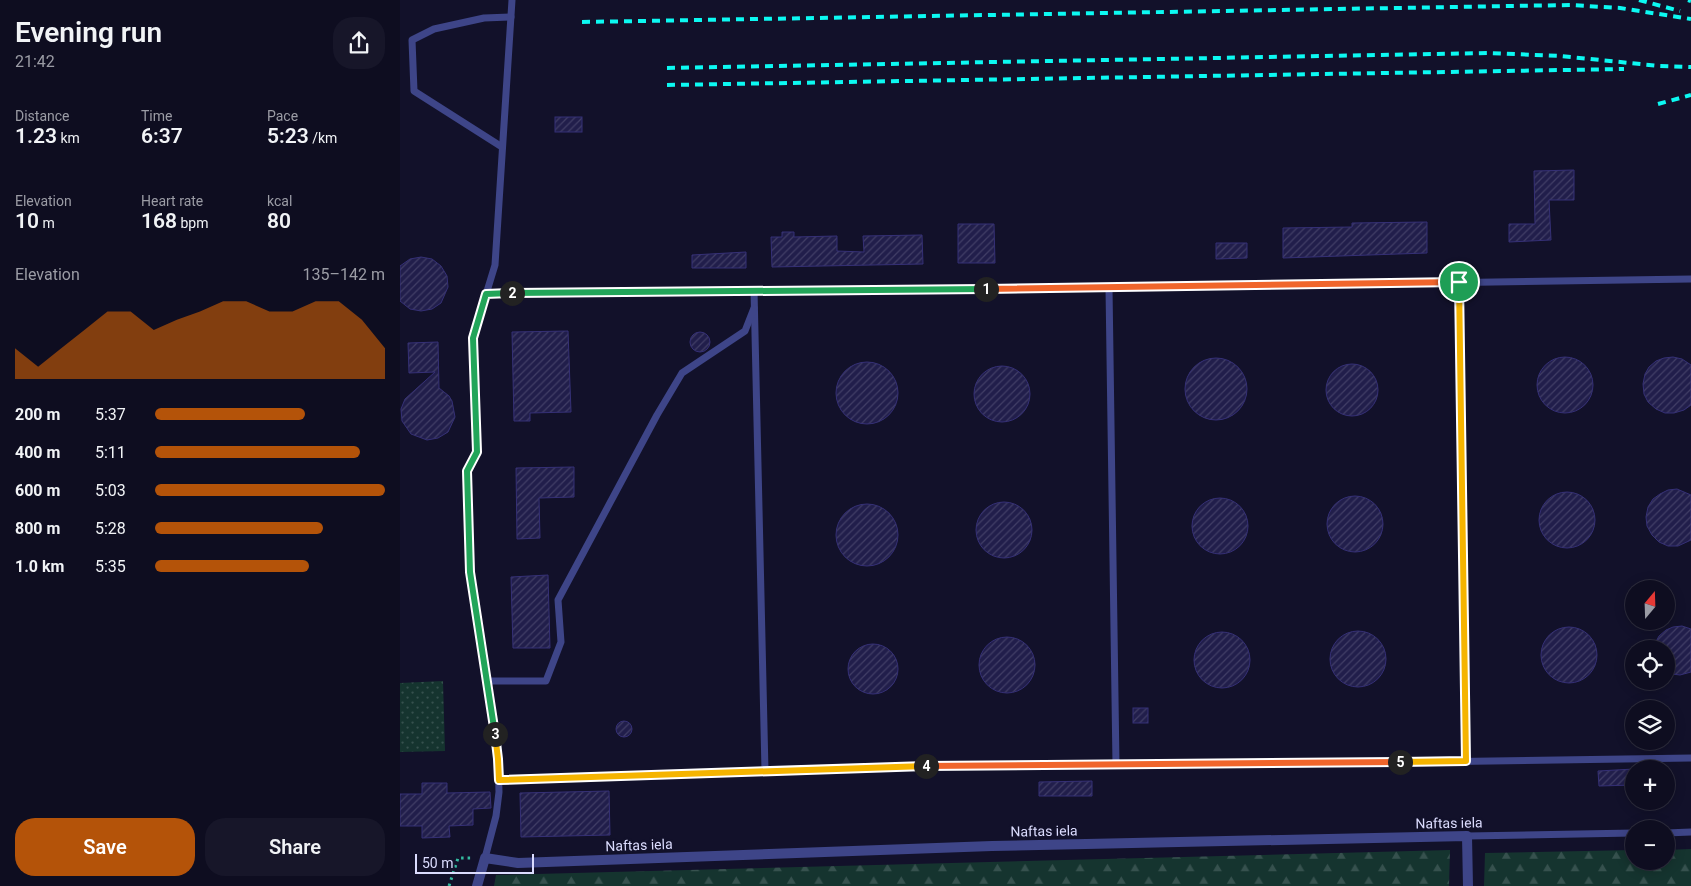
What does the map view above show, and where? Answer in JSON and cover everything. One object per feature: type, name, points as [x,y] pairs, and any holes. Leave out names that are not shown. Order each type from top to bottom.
[{"type":"street","name":"Naftas iela","points":[[485,858],[518,863],[992,846],[1468,836]]},
{"type":"street","points":[[1468,836],[1468,886]]},
{"type":"street","points":[[477,886],[485,858]]},
{"type":"lane","points":[[485,858],[496,816],[499,780],[498,759],[470,572],[467,471],[477,452],[473,338],[495,265],[512,0]]},
{"type":"lane","points":[[502,147],[414,91],[412,40],[434,29],[484,18],[511,17]]},
{"type":"lane","points":[[486,294],[1108,288],[1691,279]]},
{"type":"lane","points":[[1459,282],[1466,761]]},
{"type":"lane","points":[[1108,288],[1116,765]]},
{"type":"lane","points":[[754,290],[765,771]]},
{"type":"lane","points":[[487,681],[546,681],[561,642],[558,600],[657,415],[682,373],[745,332],[754,308]]},
{"type":"lane","points":[[499,780],[904,766],[1691,758]]},
{"type":"lane","points":[[1675,833],[1691,832]]},
{"type":"lane","name":"Naftas iela","points":[[1468,836],[1625,833]]},
{"type":"path","points":[[449,886],[458,858],[485,858]]},
{"type":"green space","points":[[443,681],[445,751],[400,752],[400,683]]},
{"type":"green space","points":[[1691,849],[1691,886],[1484,886],[1485,853],[1625,850],[1625,870],[1675,870],[1675,850]]},
{"type":"green space","points":[[1450,850],[1449,886],[494,886],[496,875]]},
{"type":"building","points":[[555,117],[582,117],[582,132],[555,132]]},
{"type":"building","points":[[1574,170],[1574,200],[1549,200],[1551,240],[1509,242],[1509,224],[1535,224],[1534,171]]},
{"type":"building","points":[[1427,222],[1427,253],[1283,258],[1283,228],[1352,227],[1352,223]]},
{"type":"building","points":[[958,224],[994,224],[995,263],[958,263]]},
{"type":"building","points":[[782,232],[794,232],[794,237],[837,236],[837,251],[864,252],[863,236],[922,235],[923,264],[772,267],[771,237],[782,237]]},
{"type":"building","points":[[1216,243],[1247,243],[1247,258],[1216,259]]},
{"type":"building","points":[[746,252],[746,268],[692,268],[692,255]]},
{"type":"building","points":[[421,257],[432,259],[441,266],[447,276],[448,287],[441,303],[432,309],[421,311],[410,309],[400,301],[400,266],[410,259]]},
{"type":"building","points":[[568,331],[571,412],[530,413],[530,421],[514,421],[512,332]]},
{"type":"building","points":[[700,332],[707,335],[710,342],[707,349],[700,352],[693,349],[690,342],[693,335]]},
{"type":"building","points":[[438,342],[439,388],[452,401],[455,417],[448,432],[438,438],[427,440],[411,434],[402,421],[401,409],[405,399],[435,372],[409,373],[408,343]]},
{"type":"building","points":[[1560,357],[1570,357],[1585,365],[1591,374],[1593,385],[1591,396],[1585,405],[1570,413],[1560,413],[1549,408],[1542,401],[1537,390],[1537,380],[1542,369],[1549,362]]},
{"type":"building","points":[[1673,357],[1682,359],[1691,365],[1691,405],[1684,410],[1665,413],[1656,409],[1648,402],[1644,394],[1643,384],[1649,367],[1656,361]]},
{"type":"building","points":[[1216,358],[1228,360],[1238,367],[1245,377],[1247,389],[1245,401],[1238,411],[1228,418],[1216,420],[1204,418],[1194,411],[1187,401],[1185,389],[1187,377],[1194,367],[1204,360]]},
{"type":"building","points":[[867,362],[879,364],[889,371],[896,381],[898,393],[896,405],[889,415],[879,422],[867,424],[855,422],[845,415],[838,405],[836,393],[838,381],[845,371],[855,364]]},
{"type":"building","points":[[1352,364],[1362,366],[1370,372],[1376,380],[1378,390],[1376,400],[1370,408],[1362,414],[1352,416],[1342,414],[1334,408],[1328,400],[1326,390],[1328,380],[1334,372],[1342,366]]},
{"type":"building","points":[[997,366],[1007,366],[1022,374],[1028,383],[1030,394],[1028,405],[1022,414],[1007,422],[997,422],[986,417],[979,410],[974,399],[974,389],[979,378],[986,371]]},
{"type":"building","points":[[574,467],[574,497],[539,498],[540,538],[517,539],[516,468]]},
{"type":"building","points":[[1677,489],[1691,495],[1691,540],[1678,546],[1668,546],[1659,542],[1652,535],[1647,526],[1646,517],[1648,507],[1653,499],[1668,490]]},
{"type":"building","points":[[1562,492],[1572,492],[1587,500],[1593,509],[1595,520],[1593,531],[1587,540],[1572,548],[1562,548],[1551,543],[1544,536],[1539,525],[1539,515],[1544,504],[1551,497]]},
{"type":"building","points":[[1350,496],[1360,496],[1375,504],[1381,513],[1383,524],[1381,535],[1375,544],[1360,552],[1350,552],[1339,547],[1332,540],[1327,529],[1327,519],[1332,508],[1339,501]]},
{"type":"building","points":[[1215,498],[1225,498],[1240,506],[1246,515],[1248,526],[1246,537],[1240,546],[1225,554],[1215,554],[1204,549],[1197,542],[1192,531],[1192,521],[1197,510],[1204,503]]},
{"type":"building","points":[[999,502],[1009,502],[1024,510],[1030,519],[1032,530],[1030,541],[1024,550],[1009,558],[999,558],[988,553],[981,546],[976,535],[976,525],[981,514],[988,507]]},
{"type":"building","points":[[867,504],[879,506],[889,513],[896,523],[898,535],[896,547],[889,557],[879,564],[867,566],[855,564],[845,557],[838,547],[836,535],[838,523],[845,513],[855,506]]},
{"type":"building","points":[[548,575],[550,648],[513,648],[511,577]]},
{"type":"building","points":[[1682,626],[1691,629],[1691,672],[1680,675],[1675,674],[1675,640],[1657,640],[1666,630],[1675,630],[1675,627]]},
{"type":"building","points":[[1564,627],[1574,627],[1589,635],[1595,644],[1597,655],[1595,666],[1589,675],[1574,683],[1564,683],[1553,678],[1546,671],[1541,660],[1541,650],[1546,639],[1553,632]]},
{"type":"building","points":[[1353,631],[1363,631],[1378,639],[1384,648],[1386,659],[1384,670],[1378,679],[1363,687],[1353,687],[1342,682],[1335,675],[1330,664],[1330,654],[1335,643],[1342,636]]},
{"type":"building","points":[[1217,632],[1227,632],[1242,640],[1248,649],[1250,660],[1248,671],[1242,680],[1227,688],[1217,688],[1206,683],[1199,676],[1194,665],[1194,655],[1199,644],[1206,637]]},
{"type":"building","points":[[1002,637],[1012,637],[1027,645],[1033,654],[1035,665],[1033,676],[1027,685],[1012,693],[1002,693],[991,688],[984,681],[979,670],[979,660],[984,649],[991,642]]},
{"type":"building","points":[[868,644],[878,644],[891,651],[898,664],[898,674],[891,687],[878,694],[868,694],[859,690],[852,683],[848,674],[848,664],[852,655],[859,648]]},
{"type":"building","points":[[1133,708],[1148,708],[1148,723],[1133,723]]},
{"type":"building","points":[[621,721],[627,721],[632,726],[630,735],[621,737],[616,732],[616,726]]},
{"type":"building","points":[[1625,770],[1625,785],[1599,786],[1598,771]]},
{"type":"building","points":[[1092,781],[1092,796],[1039,796],[1039,782]]},
{"type":"building","points":[[422,783],[447,783],[447,793],[490,792],[491,808],[473,809],[473,825],[449,826],[450,837],[422,838],[422,826],[400,826],[400,794],[422,794]]},
{"type":"building","points":[[609,791],[610,835],[521,837],[520,793]]},
{"type":"railway","points":[[1639,0],[1680,11]]},
{"type":"railway","points":[[582,22],[1570,5],[1620,8],[1691,19]]},
{"type":"railway","points":[[667,68],[1488,53],[1560,56],[1660,66],[1691,67]]},
{"type":"railway","points":[[667,85],[1624,69]]},
{"type":"railway","points":[[1658,104],[1691,95]]},
{"type":"route","points":[[1459,282],[1466,761],[904,766],[499,780],[498,759],[470,572],[467,471],[477,452],[473,338],[486,294],[1108,288],[1459,282]]}]
